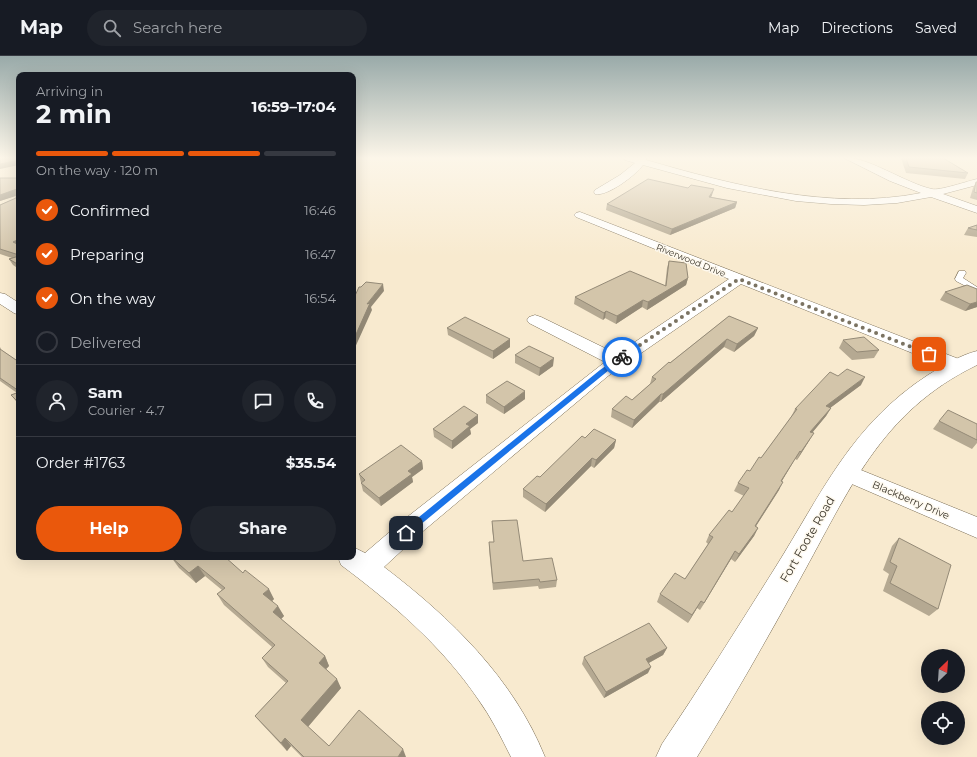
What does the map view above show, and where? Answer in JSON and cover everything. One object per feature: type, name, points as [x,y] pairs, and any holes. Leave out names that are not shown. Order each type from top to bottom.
[{"type":"street","points":[[760,191],[816,200],[878,201],[932,194],[944,191]]},
{"type":"street","points":[[924,191],[977,210]]},
{"type":"street","name":"Riverwood Drive","points":[[580,215],[739,279],[968,361]]},
{"type":"street","points":[[529,757],[502,708],[474,670],[443,635],[408,601],[358,562],[414,525],[617,361],[739,279]]},
{"type":"street","points":[[0,297],[16,308]]},
{"type":"street","points":[[534,320],[617,361]]},
{"type":"street","name":"Fort Foote Road","points":[[675,757],[702,717],[846,472],[861,450],[900,408],[968,361]]},
{"type":"street","name":"Blackberry Drive","points":[[846,472],[977,528]]},
{"type":"lane","points":[[962,273],[959,279],[977,290]]},
{"type":"building","points":[[0,191],[12,191],[0,195]]},
{"type":"building","points":[[629,191],[713,191],[709,197],[737,202],[672,229],[607,204]]},
{"type":"building","points":[[16,198],[16,240],[13,242],[16,244],[16,254],[0,249],[0,205]]},
{"type":"building","points":[[977,225],[977,230],[968,228]]},
{"type":"building","points":[[16,257],[16,263],[9,259]]},
{"type":"building","points":[[669,261],[686,263],[688,278],[648,302],[643,300],[617,316],[606,311],[604,313],[575,297],[630,271],[666,286]]},
{"type":"building","points":[[366,282],[383,284],[367,304],[370,303],[356,334],[356,294],[359,287]]},
{"type":"building","points":[[967,285],[977,289],[977,302],[970,304],[945,292]]},
{"type":"building","points":[[729,316],[758,328],[737,344],[727,339],[663,394],[661,394],[634,420],[612,409],[626,396],[632,400],[656,379],[652,377],[669,362],[670,363]]},
{"type":"building","points":[[465,317],[510,339],[493,351],[447,328]]},
{"type":"building","points":[[864,337],[879,350],[857,352],[843,340]]},
{"type":"building","points":[[529,346],[554,358],[540,368],[515,355]]},
{"type":"building","points":[[0,349],[16,360],[16,389],[0,378]]},
{"type":"building","points":[[847,369],[865,377],[826,406],[831,408],[810,432],[814,433],[801,452],[800,451],[781,481],[783,482],[755,526],[758,528],[739,554],[735,551],[704,603],[701,601],[692,615],[660,594],[675,573],[685,579],[713,537],[709,535],[729,510],[732,512],[749,488],[738,483],[747,470],[750,471],[759,457],[761,458],[797,409],[795,409],[830,372],[838,376]]},
{"type":"building","points":[[507,381],[525,391],[504,407],[486,395]]},
{"type":"building","points":[[16,393],[16,400],[11,395]]},
{"type":"building","points":[[464,406],[478,415],[466,424],[470,426],[452,441],[433,429]]},
{"type":"building","points":[[948,410],[977,424],[977,440],[939,421]]},
{"type":"building","points":[[594,429],[616,440],[596,460],[592,458],[546,504],[523,489],[537,476],[540,477],[582,436],[585,438]]},
{"type":"building","points":[[401,445],[422,461],[408,471],[412,474],[379,498],[361,483],[365,480],[359,474]]},
{"type":"building","points":[[517,520],[523,561],[552,558],[557,580],[540,582],[539,579],[493,583],[489,542],[494,542],[492,521]]},
{"type":"building","points":[[899,538],[951,565],[938,609],[890,583],[897,566],[890,562]]},
{"type":"building","points":[[174,560],[228,560],[243,573],[245,570],[269,589],[263,594],[278,606],[273,612],[325,656],[319,663],[337,679],[301,720],[329,746],[359,710],[403,749],[398,757],[304,757],[285,738],[281,743],[255,716],[288,681],[262,658],[275,645],[217,594],[225,588],[198,566],[189,573]]},
{"type":"building","points":[[649,623],[667,648],[646,659],[651,667],[606,692],[584,657]]},
{"type":"way so far","points":[[622,357],[739,279],[929,354]]},
{"type":"route","points":[[406,533],[509,447],[622,357]]}]
